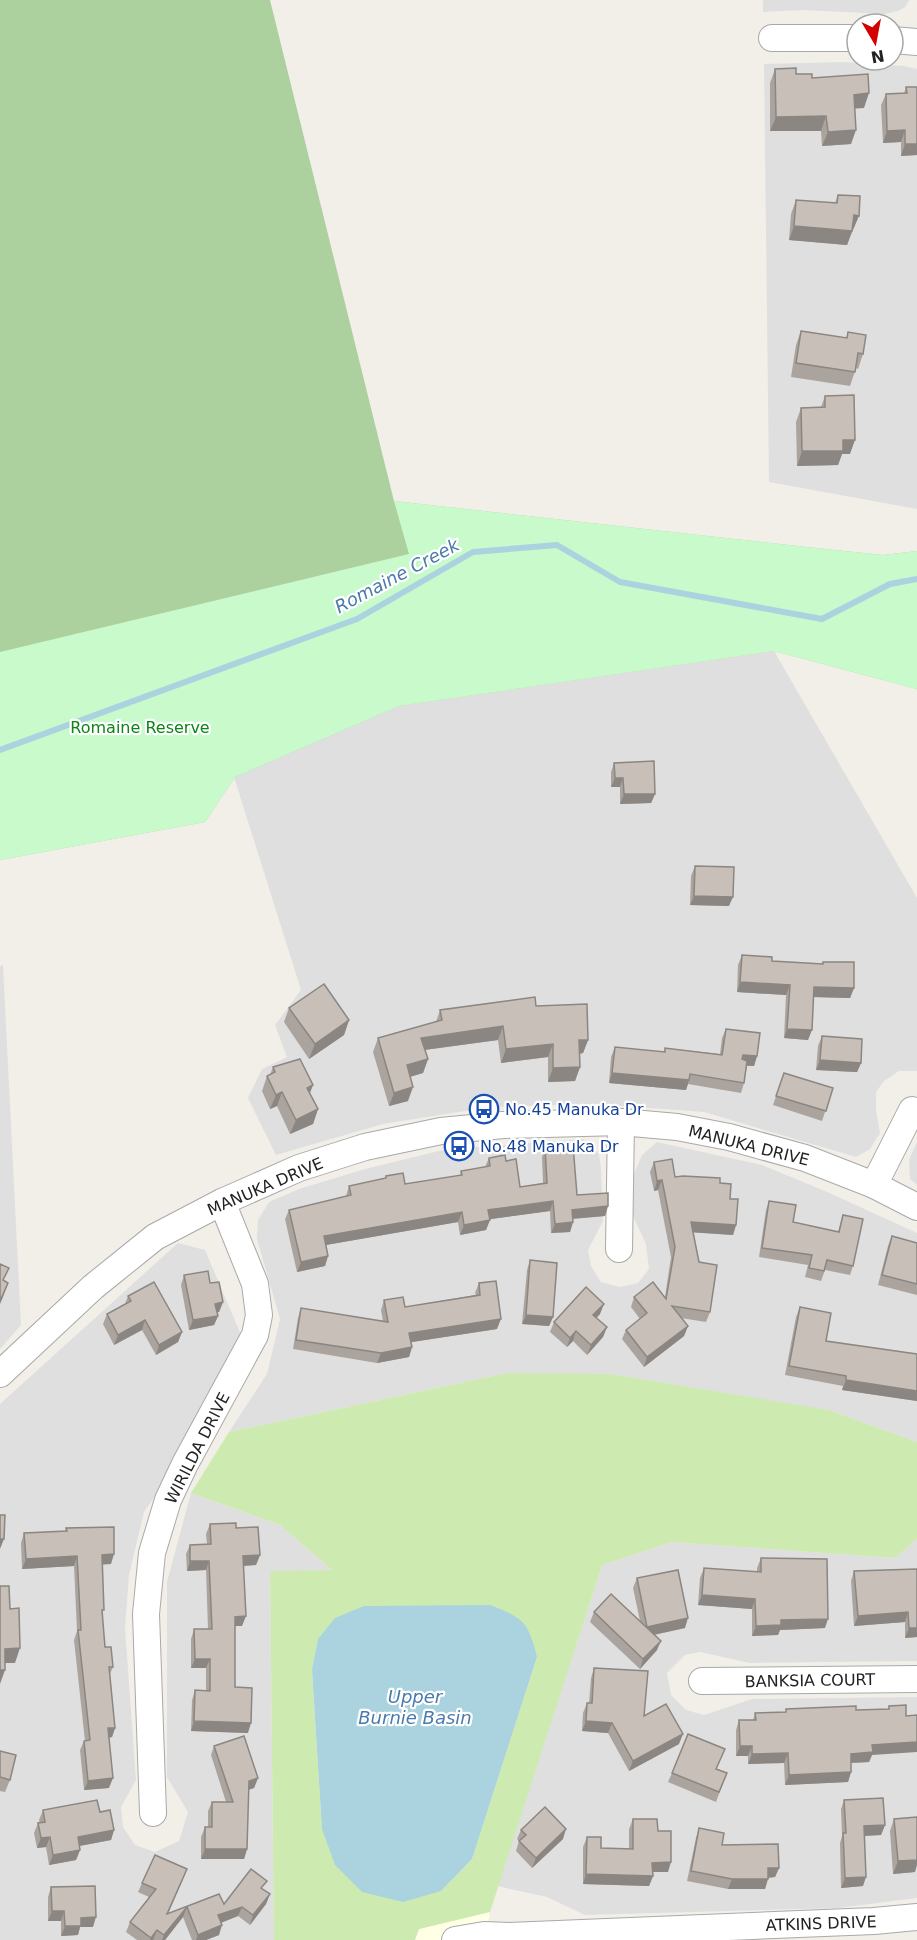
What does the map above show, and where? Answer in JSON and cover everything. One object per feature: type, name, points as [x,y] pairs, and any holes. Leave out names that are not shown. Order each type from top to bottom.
[{"type":"street","points":[[772,38],[845,38]]},
{"type":"street","points":[[874,1185],[912,1110]]},
{"type":"street","points":[[618,1249],[621,1122]]},
{"type":"street","name":"MANUKA DRIVE","points":[[0,1374],[93,1287],[155,1237],[222,1202],[299,1168],[365,1147],[441,1131],[503,1125],[621,1122],[677,1127],[729,1137],[805,1158],[874,1185],[917,1207]]},
{"type":"street","name":"WIRILDA DRIVE","points":[[153,1813],[146,1614],[152,1553],[168,1500],[255,1335],[259,1315],[255,1284],[222,1202]]},
{"type":"street","name":"BANKSIA COURT","points":[[702,1681],[917,1679]]},
{"type":"street","name":"ATKINS DRIVE","points":[[455,1940],[484,1935],[509,1936],[874,1921],[917,1917]]},
{"type":"shaded area","points":[[763,0],[909,0],[905,7],[893,12],[803,10],[763,12]]},
{"type":"shaded area","points":[[845,62],[845,72],[905,72],[905,66],[917,69],[917,509],[769,482],[764,64]]},
{"type":"shaded area","points":[[774,651],[917,898],[917,1071],[899,1071],[884,1081],[876,1092],[876,1111],[880,1133],[870,1149],[856,1157],[704,1112],[593,1104],[490,1107],[383,1124],[276,1155],[248,1098],[262,1069],[287,1057],[275,1025],[301,990],[234,777],[399,706]]},
{"type":"shaded area","points":[[3,965],[21,1325],[0,1349],[0,966]]},
{"type":"shaded area","points":[[584,1139],[599,1154],[601,1168],[603,1221],[588,1250],[591,1266],[601,1282],[620,1287],[638,1283],[649,1269],[646,1244],[633,1216],[632,1179],[642,1155],[657,1142],[762,1165],[917,1233],[917,1442],[829,1410],[507,1373],[229,1432],[267,1374],[280,1319],[257,1239],[258,1220],[269,1202],[299,1189],[365,1169],[447,1149]]},
{"type":"shaded area","points":[[917,1142],[917,1185],[910,1179],[909,1160]]},
{"type":"shaded area","points":[[178,1243],[205,1250],[242,1337],[144,1512],[129,1575],[125,1628],[136,1780],[121,1807],[123,1827],[135,1845],[155,1852],[179,1841],[188,1812],[167,1777],[167,1582],[191,1493],[280,1525],[332,1570],[270,1572],[274,1940],[0,1940],[0,1404]]},
{"type":"shaded area","points":[[917,1539],[917,1661],[750,1663],[700,1652],[685,1655],[667,1673],[671,1695],[686,1710],[704,1715],[752,1699],[917,1697],[917,1898],[838,1908],[585,1915],[547,1897],[497,1886],[602,1565],[672,1542],[895,1558]]},
{"type":"shaded area","points":[[490,1912],[486,1940],[415,1940],[419,1929]]},
{"type":"green space","points":[[0,0],[270,0],[394,501],[883,555],[917,551],[917,689],[774,651],[399,706],[235,777],[205,822],[0,860]]},
{"type":"green space","name":"Romaine Reserve","points":[[394,501],[883,555],[917,551],[917,689],[774,651],[399,706],[235,777],[205,822],[0,860],[0,652],[409,554]]},
{"type":"green space","points":[[507,1373],[610,1374],[829,1410],[917,1442],[917,1539],[895,1558],[672,1542],[602,1565],[490,1912],[419,1929],[415,1940],[274,1940],[270,1571],[332,1570],[280,1525],[191,1493],[229,1432]],"holes":[[[318,1639],[537,1657],[472,1859],[441,1891],[322,1829],[312,1669]]]},
{"type":"water","name":"Upper Burnie Basin","points":[[490,1605],[523,1623],[531,1636],[537,1657],[472,1859],[441,1891],[403,1902],[362,1892],[335,1865],[322,1829],[312,1669],[318,1639],[335,1618],[364,1606]]},
{"type":"building","points":[[796,68],[796,74],[812,74],[812,78],[868,74],[869,93],[854,95],[856,130],[828,132],[826,116],[776,117],[775,69]]},
{"type":"building","points":[[906,87],[917,87],[917,144],[905,144],[905,130],[887,131],[886,94],[907,93]]},
{"type":"building","points":[[838,195],[860,196],[859,216],[854,215],[852,231],[794,226],[796,200],[837,203]]},
{"type":"building","points":[[801,331],[847,338],[848,332],[866,335],[863,354],[858,353],[855,372],[796,363]]},
{"type":"building","points":[[854,395],[855,440],[843,440],[843,451],[802,451],[801,408],[825,407],[825,396]]},
{"type":"building","points":[[654,761],[655,794],[624,794],[623,778],[615,778],[614,763]]},
{"type":"building","points":[[695,866],[734,867],[733,897],[694,896]]},
{"type":"building","points":[[742,955],[772,957],[772,961],[823,964],[823,962],[854,962],[854,988],[814,987],[812,1030],[787,1029],[790,985],[740,982]]},
{"type":"building","points":[[324,984],[349,1020],[315,1044],[289,1008]]},
{"type":"building","points":[[535,997],[536,1006],[587,1004],[588,1040],[579,1040],[580,1067],[553,1068],[553,1044],[506,1049],[503,1026],[421,1038],[428,1059],[407,1065],[413,1087],[394,1093],[378,1038],[442,1020],[440,1010]]},
{"type":"building","points":[[726,1029],[760,1033],[757,1056],[743,1055],[742,1059],[747,1061],[744,1083],[690,1074],[689,1080],[612,1073],[615,1047],[665,1052],[665,1048],[722,1055]]},
{"type":"building","points":[[822,1036],[862,1039],[861,1063],[820,1060]]},
{"type":"building","points":[[300,1059],[313,1085],[307,1088],[318,1109],[296,1120],[282,1092],[276,1095],[267,1076],[275,1072],[273,1067]]},
{"type":"building","points":[[784,1073],[833,1088],[826,1111],[776,1096]]},
{"type":"building","points":[[573,1145],[577,1195],[608,1193],[608,1206],[572,1210],[573,1222],[555,1224],[553,1201],[488,1210],[490,1220],[464,1225],[462,1212],[324,1236],[328,1256],[301,1262],[289,1210],[351,1195],[349,1186],[386,1178],[386,1176],[403,1173],[405,1184],[462,1175],[461,1171],[490,1166],[489,1158],[505,1155],[506,1161],[516,1159],[520,1187],[547,1183],[545,1147]]},
{"type":"building","points":[[672,1159],[675,1177],[720,1178],[720,1183],[731,1184],[730,1199],[738,1199],[736,1225],[691,1222],[699,1262],[717,1265],[710,1312],[672,1306],[688,1326],[647,1357],[626,1330],[647,1313],[634,1297],[653,1282],[666,1299],[675,1247],[662,1180],[657,1181],[654,1162]]},
{"type":"building","points":[[769,1201],[796,1205],[793,1222],[839,1232],[843,1215],[863,1219],[853,1266],[827,1260],[824,1271],[809,1268],[812,1255],[762,1248]]},
{"type":"building","points":[[892,1236],[917,1243],[917,1284],[882,1275]]},
{"type":"building","points":[[530,1260],[557,1263],[553,1317],[526,1315]]},
{"type":"building","points":[[0,1264],[9,1268],[3,1280],[8,1283],[0,1301]]},
{"type":"building","points":[[208,1271],[210,1283],[219,1282],[223,1302],[215,1304],[218,1316],[193,1320],[184,1275]]},
{"type":"building","points":[[496,1281],[501,1319],[409,1333],[412,1347],[381,1353],[296,1340],[301,1308],[388,1322],[384,1300],[403,1297],[405,1307],[480,1295],[479,1283]]},
{"type":"building","points":[[154,1282],[182,1332],[159,1345],[145,1320],[118,1335],[107,1314],[131,1301],[128,1296]]},
{"type":"building","points":[[586,1287],[604,1304],[593,1315],[607,1327],[591,1345],[576,1331],[570,1338],[554,1322]]},
{"type":"building","points":[[800,1307],[831,1313],[826,1341],[917,1354],[917,1391],[846,1380],[846,1376],[789,1366]]},
{"type":"building","points":[[0,1515],[5,1515],[4,1539],[0,1539]]},
{"type":"building","points":[[236,1523],[236,1528],[258,1527],[260,1555],[243,1556],[246,1616],[235,1617],[235,1687],[252,1688],[251,1723],[194,1721],[195,1690],[210,1691],[210,1659],[195,1659],[194,1629],[212,1629],[209,1561],[190,1561],[190,1545],[211,1544],[210,1524]]},
{"type":"building","points":[[114,1527],[114,1554],[102,1555],[105,1647],[111,1647],[113,1667],[109,1667],[115,1728],[108,1728],[113,1778],[88,1781],[84,1741],[90,1740],[78,1630],[81,1630],[77,1556],[26,1559],[24,1533],[67,1531],[66,1528]]},
{"type":"building","points":[[761,1558],[827,1559],[828,1619],[781,1620],[781,1625],[756,1626],[755,1599],[702,1595],[704,1568],[761,1572]]},
{"type":"building","points":[[917,1569],[917,1628],[909,1628],[908,1612],[858,1616],[854,1571]]},
{"type":"building","points":[[678,1570],[688,1618],[647,1627],[637,1578]]},
{"type":"building","points":[[0,1586],[9,1586],[10,1609],[19,1608],[20,1648],[5,1649],[5,1670],[0,1670]]},
{"type":"building","points":[[611,1594],[661,1641],[643,1659],[594,1612]]},
{"type":"building","points":[[594,1668],[648,1671],[644,1716],[666,1704],[683,1734],[633,1761],[612,1723],[586,1721],[587,1703],[592,1703]]},
{"type":"building","points":[[906,1705],[906,1716],[917,1715],[917,1742],[872,1745],[873,1752],[851,1754],[851,1772],[789,1775],[788,1753],[752,1754],[752,1746],[740,1746],[739,1720],[756,1720],[755,1713],[786,1712],[786,1709],[856,1706],[856,1710],[889,1709],[889,1706]]},
{"type":"building","points":[[688,1734],[725,1749],[716,1769],[727,1773],[719,1792],[672,1773]]},
{"type":"building","points":[[244,1736],[258,1778],[249,1781],[247,1849],[205,1849],[205,1827],[212,1827],[212,1802],[233,1802],[214,1746]]},
{"type":"building","points":[[0,1751],[16,1755],[10,1780],[0,1777]]},
{"type":"building","points":[[883,1798],[885,1825],[864,1826],[866,1877],[845,1878],[844,1800]]},
{"type":"building","points":[[97,1800],[100,1812],[110,1810],[114,1830],[78,1837],[80,1850],[53,1855],[50,1837],[41,1838],[38,1823],[45,1822],[43,1810]]},
{"type":"building","points":[[545,1807],[566,1829],[536,1858],[519,1841],[526,1835],[521,1830]]},
{"type":"building","points":[[917,1817],[917,1860],[898,1861],[894,1819]]},
{"type":"building","points":[[633,1819],[657,1819],[658,1831],[671,1831],[671,1862],[652,1863],[653,1876],[586,1874],[587,1837],[601,1837],[601,1848],[633,1849]]},
{"type":"building","points":[[699,1828],[724,1833],[722,1845],[778,1844],[779,1868],[768,1868],[768,1879],[732,1879],[691,1871]]},
{"type":"building","points":[[155,1855],[187,1869],[167,1914],[219,1894],[224,1904],[251,1869],[267,1881],[261,1888],[270,1894],[253,1915],[242,1907],[218,1915],[222,1925],[198,1935],[187,1907],[164,1935],[157,1930],[151,1938],[130,1922],[156,1889],[142,1883]]},
{"type":"building","points":[[95,1886],[96,1917],[81,1918],[81,1926],[65,1926],[64,1911],[52,1911],[51,1887]]},
{"type":"waterway","name":"Romaine Creek","points":[[0,750],[357,619],[473,552],[557,545],[620,582],[822,619],[890,584],[917,579]]},
{"type":"place","name":"No.45 Manuka Dr","points":[[484,1109]]},
{"type":"place","name":"No.48 Manuka Dr","points":[[459,1146]]}]
